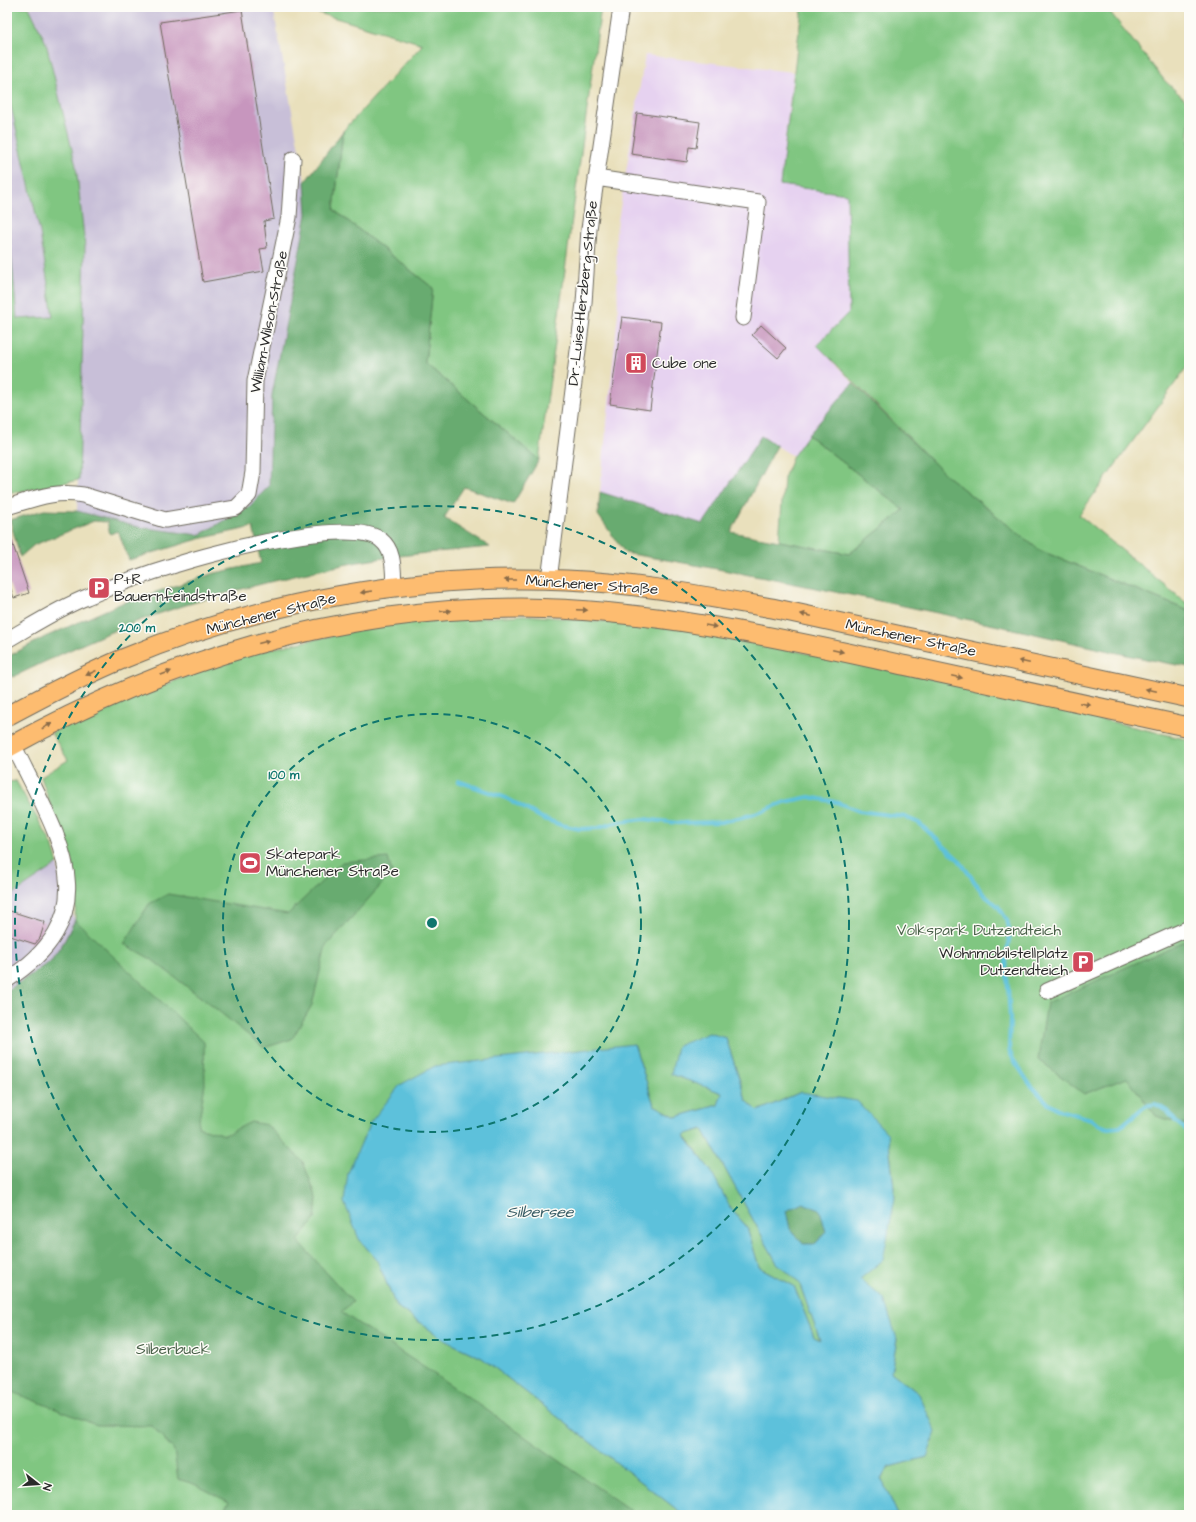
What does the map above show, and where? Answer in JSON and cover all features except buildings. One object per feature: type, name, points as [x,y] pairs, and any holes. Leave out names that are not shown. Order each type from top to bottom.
[{"type":"main road","points":[[543,609],[549,580]]},
{"type":"main road","name":"Münchener Straße","points":[[7,716],[69,683],[127,657],[215,626],[316,601],[394,588],[464,581],[581,581],[652,588],[764,607],[1189,698]]},
{"type":"main road","name":"Münchener Straße","points":[[9,741],[60,720],[127,688],[226,652],[268,640],[360,621],[437,612],[492,609],[543,609],[632,614],[731,629],[822,647],[1189,727]]},
{"type":"main road","points":[[127,657],[120,677],[127,688]]},
{"type":"street","name":"Dr.-Luise-Herzberg-Straße","points":[[549,580],[584,303],[589,229],[621,7]]},
{"type":"street","name":"William-Wilson-Straße","points":[[7,508],[54,493],[70,492],[165,520],[236,508],[249,495],[253,472],[255,381],[289,216],[293,159]]},
{"type":"street","points":[[596,178],[758,202],[743,318]]},
{"type":"street","points":[[7,640],[55,612],[86,597],[120,584],[175,565],[225,551],[304,536],[336,532],[366,533],[381,539],[390,550],[394,588]]},
{"type":"street","points":[[7,980],[34,960],[51,942],[63,917],[67,888],[67,874],[57,836],[9,741]]},
{"type":"street","points":[[1047,991],[1189,928]]},
{"type":"shaded area","points":[[29,7],[273,7],[305,182],[307,214],[272,395],[269,486],[250,507],[199,535],[138,527],[77,511],[85,246],[76,166],[46,43]]},
{"type":"shaded area","points":[[645,55],[793,72],[780,184],[847,194],[849,312],[817,345],[853,383],[808,435],[793,456],[761,436],[703,524],[600,492],[618,313],[616,233]]},
{"type":"shaded area","points":[[7,89],[40,232],[53,317],[17,319],[7,221]]},
{"type":"shaded area","points":[[58,864],[60,889],[75,920],[64,942],[51,961],[7,991],[7,898]]},
{"type":"green space","points":[[7,7],[29,7],[46,43],[76,166],[85,246],[79,480],[12,493],[7,477],[7,221],[17,319],[53,317],[40,232],[7,89]]},
{"type":"green space","points":[[310,7],[601,7],[539,460],[425,363],[433,288],[334,210],[343,131],[423,44],[312,11]]},
{"type":"green space","points":[[802,7],[1106,7],[1165,81],[1189,103],[1189,364],[1079,515],[1189,605],[1189,611],[1039,550],[947,476],[817,345],[849,312],[847,194],[780,185]]},
{"type":"green space","points":[[343,131],[334,210],[433,288],[425,363],[539,460],[513,504],[464,487],[444,518],[490,547],[416,554],[343,565],[246,588],[152,616],[99,637],[13,677],[7,674],[9,656],[45,637],[122,603],[215,573],[261,563],[253,527],[199,539],[129,560],[118,531],[110,534],[107,522],[94,521],[34,545],[20,557],[10,520],[44,510],[77,511],[138,527],[199,535],[249,507],[269,486],[272,395],[307,214],[305,182]]},
{"type":"green space","points":[[853,383],[947,476],[1039,550],[1189,611],[1189,667],[1144,659],[1008,628],[817,588],[625,553],[598,515],[600,492],[703,524],[761,436],[777,446],[731,532],[849,554],[904,510],[808,435]]},
{"type":"green space","points":[[808,435],[904,510],[849,554],[779,541],[784,478],[793,456]]},
{"type":"green space","name":"Volkspark Dutzendteich","points":[[524,615],[683,628],[1025,698],[1079,714],[1189,740],[1189,1515],[898,1515],[881,1479],[889,1467],[927,1457],[919,1394],[891,1372],[897,1339],[860,1279],[895,1198],[888,1134],[801,1092],[758,1111],[746,1100],[726,1038],[671,1074],[723,1093],[718,1105],[676,1117],[654,1105],[634,1044],[359,1239],[377,1260],[396,1306],[446,1341],[482,1358],[684,1515],[7,1515],[7,991],[51,961],[64,942],[75,920],[76,888],[72,858],[52,810],[41,777],[68,760],[51,733],[70,722],[238,656],[390,623]]},
{"type":"green space","points":[[16,781],[52,844],[58,864],[7,898],[7,782]]},
{"type":"green space","points":[[388,858],[392,873],[326,946],[312,1005],[292,1039],[264,1048],[151,959],[124,944],[149,904],[168,894],[288,914],[342,862]]},
{"type":"green space","name":"Silberbuck","points":[[75,920],[204,1042],[205,1084],[198,1127],[225,1135],[251,1122],[267,1125],[303,1162],[317,1198],[315,1219],[298,1241],[353,1302],[341,1312],[461,1392],[637,1515],[221,1515],[229,1502],[194,1484],[178,1479],[174,1450],[152,1426],[97,1425],[7,1390],[7,991],[51,961],[64,942]]},
{"type":"green space","points":[[1189,939],[1189,1126],[1156,1116],[1127,1078],[1084,1094],[1038,1059],[1047,1003]]},
{"type":"green space","points":[[703,1129],[777,1263],[799,1282],[820,1340],[814,1337],[794,1286],[759,1267],[747,1227],[731,1209],[711,1171],[684,1134]]},
{"type":"green space","points":[[803,1203],[820,1210],[826,1232],[815,1244],[803,1244],[790,1229],[786,1211]]},
{"type":"water","name":"Silbersee","points":[[709,1033],[726,1038],[746,1100],[758,1111],[801,1092],[857,1101],[888,1134],[895,1198],[883,1260],[860,1279],[884,1299],[897,1339],[891,1372],[919,1394],[936,1432],[927,1457],[889,1467],[881,1478],[898,1515],[684,1515],[482,1358],[446,1341],[396,1306],[377,1260],[359,1239],[344,1202],[348,1173],[370,1123],[400,1085],[435,1066],[634,1044],[654,1105],[676,1117],[718,1105],[722,1093],[671,1074],[677,1046]],"holes":[[[703,1129],[777,1263],[799,1282],[820,1340],[814,1337],[794,1286],[759,1267],[747,1227],[731,1209],[711,1171],[684,1135]],[[803,1203],[820,1210],[826,1232],[815,1244],[803,1244],[790,1229],[786,1211]]]},
{"type":"waterway","points":[[458,781],[506,798],[542,818],[561,825],[580,829],[598,828],[619,822],[644,819],[678,823],[721,822],[755,814],[785,802],[809,797],[836,802],[859,811],[905,817],[919,823],[959,860],[984,895],[998,906],[1007,920],[1010,933],[1006,958],[1010,1018],[1009,1050],[1013,1059],[1029,1083],[1047,1102],[1059,1110],[1091,1119],[1098,1125],[1109,1128],[1120,1127],[1145,1106],[1155,1104],[1167,1111],[1177,1123],[1189,1132]]},
{"type":"place","name":"Cube one","points":[[636,363]]},
{"type":"place","name":"P+R Bauernfeindstraße","points":[[99,588]]},
{"type":"place","name":"Skatepark Münchener Straße","points":[[250,863]]},
{"type":"place","name":"Wohnmobilstellplatz Dutzendteich","points":[[1083,962]]}]
